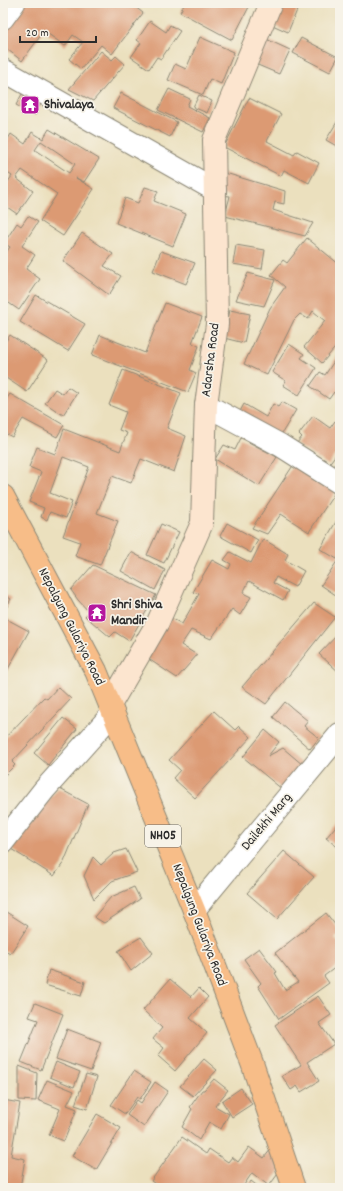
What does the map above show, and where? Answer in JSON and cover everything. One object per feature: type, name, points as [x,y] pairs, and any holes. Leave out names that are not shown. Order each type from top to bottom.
[{"type":"main road","name":"Adarsha Road","points":[[111,709],[158,622],[202,523],[206,404],[217,324],[214,140],[271,3]]},
{"type":"main road","name":"Nepalgung Gulariya Road","points":[[3,496],[96,671],[194,910],[252,1063],[294,1188]]},
{"type":"street","points":[[3,18],[14,3]]},
{"type":"street","points":[[3,70],[215,190]]},
{"type":"street","points":[[206,404],[280,445],[340,483]]},
{"type":"street","points":[[3,842],[111,709]]},
{"type":"street","name":"Dailekhi Marg","points":[[194,910],[340,734]]},
{"type":"building","points":[[21,3],[130,3],[143,13],[112,54],[101,45],[81,69],[69,59],[83,42],[73,35],[65,46],[44,31],[22,61],[3,46],[3,27]]},
{"type":"building","points":[[185,3],[251,3],[232,40],[180,12]]},
{"type":"building","points":[[276,3],[300,3],[288,32],[268,23]]},
{"type":"building","points":[[150,21],[166,32],[170,25],[180,31],[161,59],[157,57],[149,69],[131,57],[141,43],[137,40]]},
{"type":"building","points":[[200,37],[234,52],[221,84],[210,79],[203,95],[168,80],[175,64],[186,69]]},
{"type":"building","points":[[264,38],[290,50],[279,74],[253,63]]},
{"type":"building","points":[[301,38],[338,57],[330,72],[293,53]]},
{"type":"building","points":[[101,51],[112,60],[116,56],[125,64],[93,101],[69,89]]},
{"type":"building","points":[[169,89],[190,99],[187,106],[210,118],[203,132],[158,110]]},
{"type":"building","points":[[121,93],[177,122],[170,137],[113,108]]},
{"type":"building","points":[[22,94],[41,103],[35,115],[16,105]]},
{"type":"building","points":[[199,95],[212,101],[207,113],[193,107]]},
{"type":"building","points":[[249,98],[281,114],[267,141],[294,155],[297,151],[319,163],[309,183],[284,170],[281,176],[224,147]]},
{"type":"building","points":[[340,117],[340,148],[326,140]]},
{"type":"building","points":[[49,129],[99,159],[84,182],[76,178],[94,189],[63,236],[40,221],[57,194],[22,170],[16,178],[33,191],[17,214],[3,204],[3,189],[12,176],[3,170],[3,147],[11,134],[25,144],[32,132],[43,139]],"holes":[[[41,141],[75,164],[69,173],[35,150]]]},
{"type":"building","points":[[222,172],[285,191],[284,204],[275,202],[273,210],[313,223],[305,236],[225,216],[230,196],[220,195]]},
{"type":"building","points":[[145,187],[158,191],[154,201],[186,214],[173,246],[116,223],[125,198],[138,203]]},
{"type":"building","points":[[28,216],[38,222],[22,246],[35,255],[26,269],[40,279],[19,310],[3,299],[3,255],[10,247],[4,243],[17,223],[21,226]]},
{"type":"building","points":[[82,233],[113,254],[104,266],[121,276],[109,295],[63,261]]},
{"type":"building","points":[[307,238],[340,265],[340,342],[322,363],[304,347],[325,321],[313,311],[308,319],[300,314],[294,320],[267,375],[244,364],[270,308],[285,287],[271,275],[283,260],[287,263]]},
{"type":"building","points":[[236,245],[265,250],[262,269],[233,264]]},
{"type":"building","points":[[161,251],[195,263],[186,284],[153,271]]},
{"type":"building","points":[[248,273],[275,280],[264,306],[236,300]]},
{"type":"building","points":[[36,295],[85,324],[68,351],[20,322]]},
{"type":"building","points":[[165,303],[202,317],[192,343],[199,346],[190,370],[196,373],[188,392],[92,355],[100,335],[145,353]]},
{"type":"building","points":[[230,310],[250,314],[244,343],[224,338]]},
{"type":"building","points":[[10,335],[48,360],[27,392],[3,376],[3,345]]},
{"type":"building","points":[[289,344],[304,354],[301,358],[316,368],[299,395],[283,385],[286,381],[272,372]]},
{"type":"building","points":[[340,352],[340,396],[334,392],[329,399],[310,386],[320,372],[325,375]]},
{"type":"building","points":[[123,370],[181,393],[167,428],[186,436],[174,472],[141,459],[131,483],[112,476],[97,513],[118,521],[100,565],[75,556],[80,542],[63,536],[89,467],[63,457],[50,493],[72,502],[66,518],[50,512],[47,520],[41,517],[44,508],[29,502],[41,472],[29,467],[37,447],[55,454],[64,429],[120,451],[127,433],[119,430],[126,412],[109,405]]},
{"type":"building","points":[[68,387],[77,393],[63,415],[45,403],[55,389],[63,394]]},
{"type":"building","points":[[10,394],[64,425],[57,437],[23,419],[12,437],[3,432],[3,404]]},
{"type":"building","points":[[282,402],[296,410],[279,438],[237,417],[244,404],[266,417],[273,404],[278,407]]},
{"type":"building","points":[[313,416],[330,428],[335,421],[340,425],[340,449],[328,465],[296,444],[302,437],[299,434]]},
{"type":"building","points":[[241,438],[277,457],[259,486],[215,459],[224,445],[235,450]]},
{"type":"building","points":[[296,461],[338,488],[309,532],[281,514],[267,534],[252,528]]},
{"type":"building","points":[[340,515],[340,554],[337,559],[320,549]]},
{"type":"building","points":[[227,523],[258,540],[251,553],[220,536]]},
{"type":"building","points":[[161,524],[179,532],[164,563],[147,555]]},
{"type":"building","points":[[263,539],[288,554],[285,560],[304,571],[295,587],[276,577],[273,583],[288,591],[283,600],[249,581],[243,593],[251,597],[240,615],[232,609],[211,639],[191,630],[181,645],[197,655],[177,678],[144,656],[171,618],[182,624],[199,594],[193,592],[212,560],[229,569],[231,564],[224,560],[230,552],[251,563]]},
{"type":"building","points":[[131,552],[165,570],[155,590],[121,571]]},
{"type":"building","points":[[340,557],[340,598],[321,585]]},
{"type":"building","points":[[93,565],[156,595],[129,641],[115,632],[110,637],[85,616],[89,612],[71,590]]},
{"type":"building","points":[[3,594],[11,599],[3,614]]},
{"type":"building","points":[[314,603],[335,617],[266,704],[242,687]]},
{"type":"building","points":[[3,617],[29,631],[3,678]]},
{"type":"building","points":[[340,632],[340,673],[319,654]]},
{"type":"building","points":[[58,687],[71,699],[12,762],[15,765],[3,777],[3,740],[44,697],[47,699]]},
{"type":"building","points":[[285,702],[308,721],[304,726],[319,738],[310,749],[273,717]]},
{"type":"building","points":[[214,711],[235,730],[239,726],[251,737],[195,798],[173,778],[180,770],[169,760]]},
{"type":"building","points":[[63,718],[77,729],[48,765],[34,753]]},
{"type":"building","points":[[265,730],[279,742],[268,756],[283,748],[303,765],[283,790],[243,757]]},
{"type":"building","points":[[58,788],[88,804],[64,862],[54,876],[11,849]]},
{"type":"building","points":[[340,821],[340,849],[326,838]]},
{"type":"building","points":[[126,849],[137,872],[112,881],[94,899],[84,876],[93,857],[101,865],[114,853]]},
{"type":"building","points":[[284,851],[314,877],[277,919],[247,893]]},
{"type":"building","points":[[134,887],[140,899],[104,923],[94,917],[111,897]]},
{"type":"building","points":[[3,910],[28,926],[10,954],[5,951],[3,955]]},
{"type":"building","points":[[326,913],[340,931],[340,934],[335,938],[340,945],[340,964],[324,976],[329,983],[279,1019],[258,986],[261,983],[244,959],[259,948],[277,972],[275,973],[285,990],[298,982],[275,953]]},
{"type":"building","points":[[141,937],[153,953],[131,971],[118,951]]},
{"type":"building","points":[[49,970],[85,982],[81,996],[45,985]]},
{"type":"building","points":[[170,979],[191,997],[199,988],[208,997],[190,1018],[207,1033],[175,1071],[158,1056],[164,1048],[153,1039],[162,1028],[143,1010]]},
{"type":"building","points":[[318,996],[331,1015],[319,1023],[334,1044],[307,1062],[319,1081],[301,1092],[297,1086],[291,1090],[282,1076],[301,1065],[275,1025]]},
{"type":"building","points":[[35,1003],[63,1014],[41,1070],[21,1062],[38,1020],[29,1017]]},
{"type":"building","points":[[67,1029],[101,1042],[91,1071],[56,1059]]},
{"type":"building","points":[[204,1059],[217,1070],[193,1096],[180,1086]]},
{"type":"building","points":[[56,1062],[80,1072],[74,1087],[50,1077]]},
{"type":"building","points":[[19,1066],[37,1073],[36,1101],[19,1100]]},
{"type":"building","points":[[134,1071],[151,1082],[140,1099],[137,1097],[125,1114],[111,1105]]},
{"type":"building","points":[[86,1074],[97,1077],[87,1109],[75,1105]]},
{"type":"building","points":[[214,1079],[228,1090],[215,1106],[229,1114],[221,1129],[209,1122],[199,1140],[182,1127],[192,1109],[190,1107],[202,1090],[204,1090]]},
{"type":"building","points":[[47,1080],[74,1091],[67,1105],[77,1109],[64,1141],[49,1135],[60,1109],[38,1100]]},
{"type":"building","points":[[155,1082],[168,1091],[144,1127],[127,1115],[137,1100],[141,1103]]},
{"type":"building","points":[[241,1088],[252,1104],[232,1117],[222,1101]]},
{"type":"building","points":[[3,1100],[20,1103],[11,1156],[25,1159],[20,1188],[3,1188]]},
{"type":"building","points":[[97,1114],[121,1128],[96,1170],[72,1156]]},
{"type":"building","points":[[182,1137],[206,1154],[209,1149],[228,1162],[232,1157],[238,1162],[249,1147],[264,1158],[271,1149],[283,1167],[269,1186],[252,1173],[242,1188],[161,1188],[151,1181]]},
{"type":"building","points":[[251,1181],[260,1188],[247,1188]]},
{"type":"place","name":"Shivalaya","points":[[30,105]]},
{"type":"place","name":"Shri Shiva Mandir","points":[[97,613]]}]
